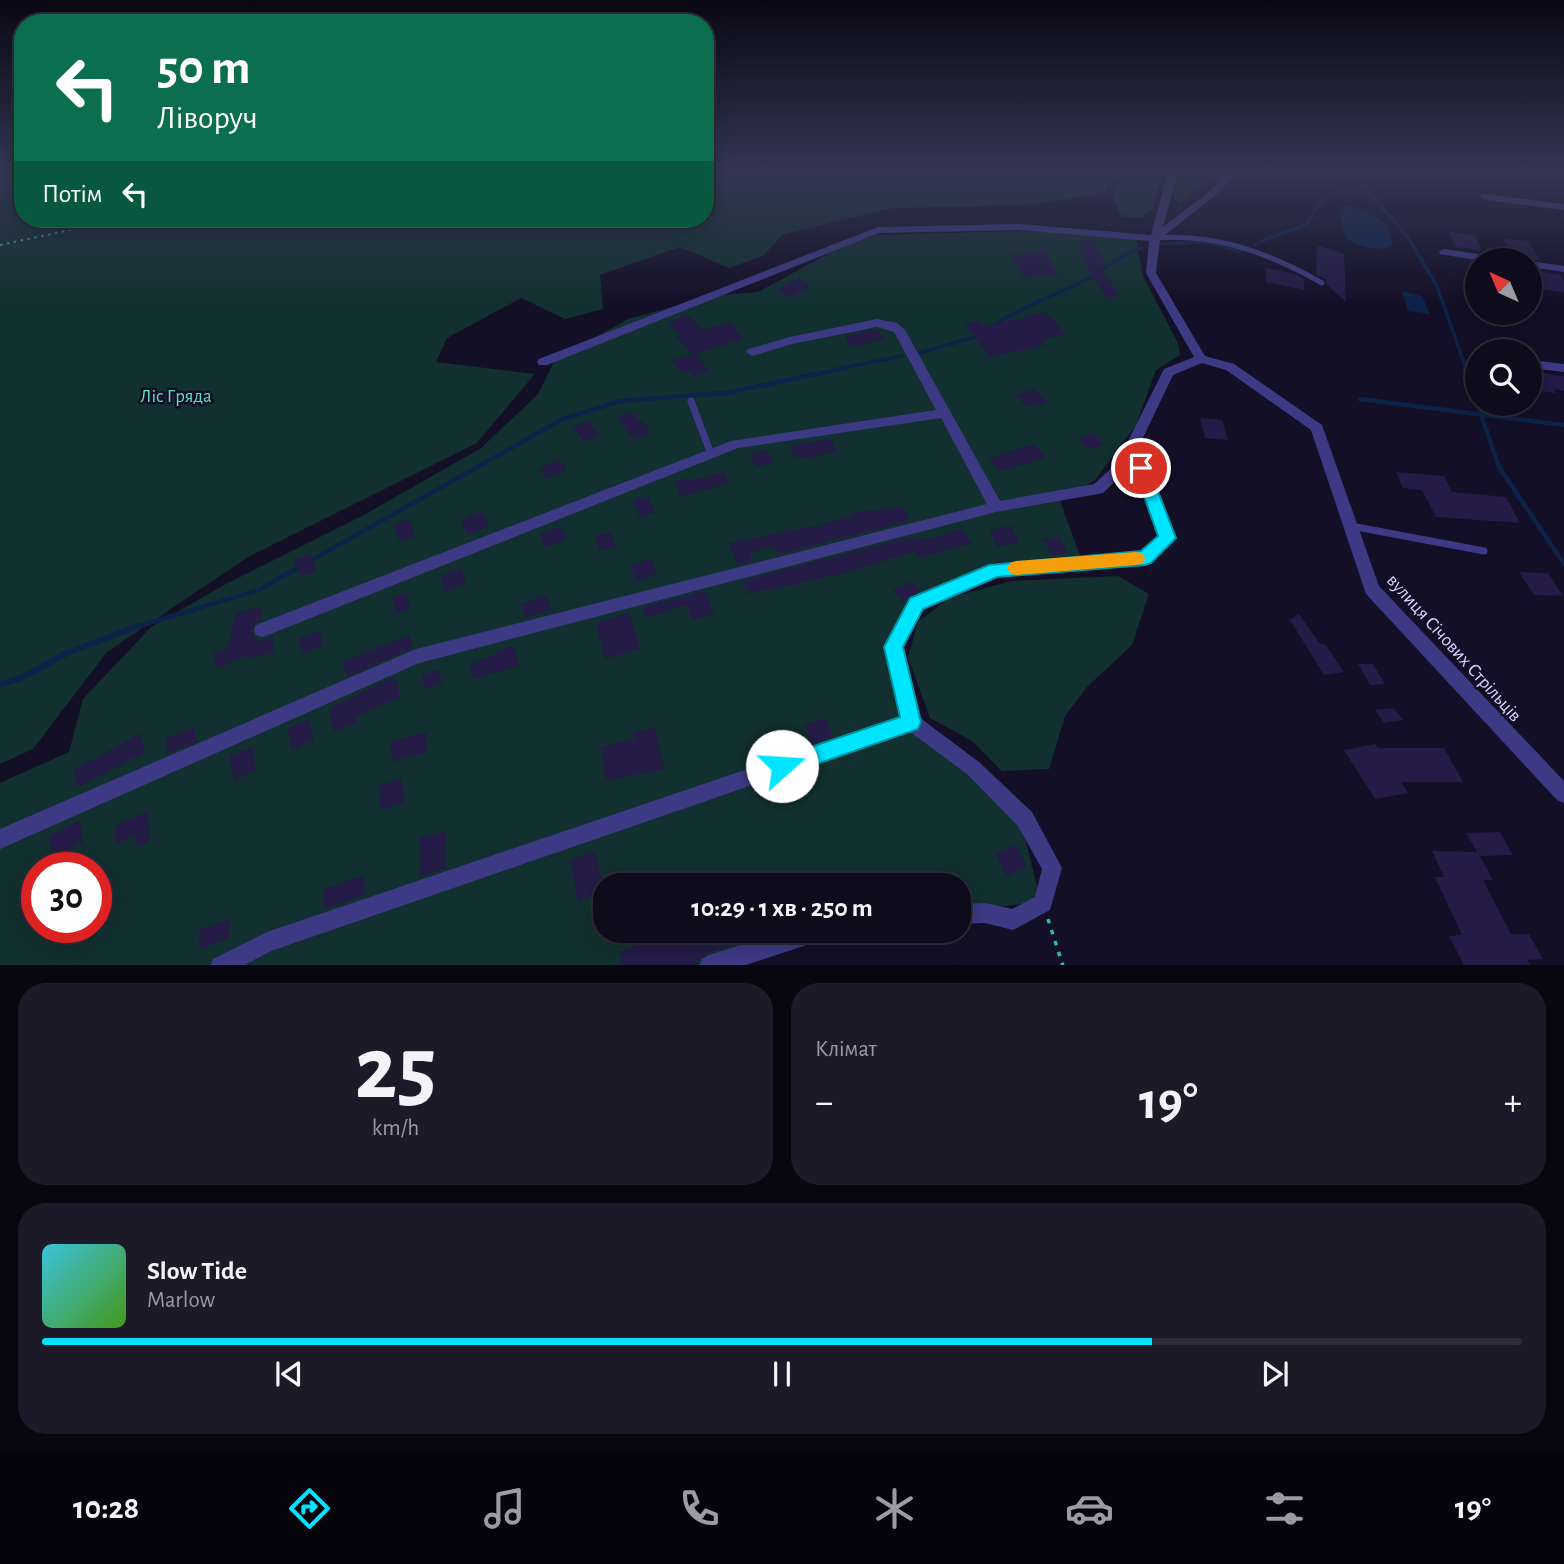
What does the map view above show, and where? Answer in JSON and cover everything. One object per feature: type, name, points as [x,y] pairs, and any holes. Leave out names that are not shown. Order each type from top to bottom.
[{"type":"street","points":[[0,839],[416,656],[996,507],[1098,489],[1122,466],[1168,372],[1201,359],[1151,273],[1161,216]]},
{"type":"street","points":[[543,362],[878,230],[1020,227],[1155,238],[1183,216]]},
{"type":"street","points":[[1444,252],[1465,255]]},
{"type":"street","points":[[1542,266],[1564,269]]},
{"type":"street","points":[[752,352],[790,341],[886,323],[898,330],[996,507]]},
{"type":"street","name":"вулиця Січових Стрільців","points":[[1201,359],[1230,367],[1317,428],[1372,589],[1564,794]]},
{"type":"street","points":[[1542,365],[1564,368]]},
{"type":"street","points":[[262,630],[736,444],[944,413]]},
{"type":"street","points":[[971,914],[985,913],[1013,920],[1043,903],[1052,868],[1025,819],[973,768],[911,722],[893,647],[916,603],[995,570],[1145,558],[1168,538],[1133,444]]},
{"type":"street","points":[[220,965],[267,942],[911,722]]},
{"type":"street","points":[[709,965],[780,943]]},
{"type":"lane","points":[[1155,238],[1191,235],[1285,262],[1322,283]]},
{"type":"lane","points":[[691,401],[712,454]]},
{"type":"lane","points":[[1350,526],[1483,551]]},
{"type":"path","points":[[0,245],[79,228]]},
{"type":"path","points":[[1043,903],[1063,965]]},
{"type":"green space","name":"Ліс Гряда","points":[[0,216],[14,216],[14,228],[714,228],[714,216],[858,216],[782,235],[763,256],[729,268],[680,247],[600,275],[603,309],[565,319],[521,298],[447,338],[436,362],[535,374],[477,443],[248,557],[107,652],[33,749],[0,764]]},
{"type":"green space","points":[[1022,231],[1136,236],[1143,276],[1178,343],[1180,355],[1156,370],[1136,425],[1095,480],[1060,501],[1081,558],[993,563],[911,600],[885,647],[901,718],[970,773],[1022,826],[1041,902],[971,910],[971,873],[593,873],[593,943],[755,943],[701,965],[0,965],[0,783],[69,752],[83,699],[151,627],[224,585],[362,516],[481,448],[538,394],[555,360],[628,319],[712,296],[758,292],[843,246],[878,235]]},
{"type":"green space","points":[[1118,576],[1149,594],[1132,645],[1087,687],[1065,716],[1049,769],[1002,771],[972,741],[930,718],[908,657],[918,622],[949,598],[1011,581]]},
{"type":"water","points":[[1341,216],[1374,216],[1388,229],[1392,246],[1382,249],[1358,245],[1348,240],[1342,228]]},
{"type":"water","points":[[1402,291],[1422,296],[1430,314],[1408,311]]},
{"type":"building","points":[[1449,232],[1475,235],[1481,248],[1465,248],[1456,247]]},
{"type":"building","points":[[1502,238],[1528,241],[1532,248],[1508,248]]},
{"type":"building","points":[[1080,240],[1094,240],[1106,266],[1100,266],[1119,295],[1106,297],[1084,263],[1086,262],[1078,244],[1081,244]]},
{"type":"building","points":[[1317,245],[1344,254],[1346,302],[1327,285],[1326,280],[1316,274]]},
{"type":"building","points":[[1045,252],[1058,274],[1024,277],[1011,256],[1015,256],[1014,253]]},
{"type":"building","points":[[1266,268],[1292,273],[1304,279],[1304,290],[1266,282]]},
{"type":"building","points":[[1542,272],[1560,275],[1564,281],[1564,292],[1544,290]]},
{"type":"building","points":[[799,278],[811,286],[790,297],[778,289]]},
{"type":"building","points":[[1046,312],[1066,335],[1042,340],[1046,345],[990,357],[965,324],[978,321],[983,327]]},
{"type":"building","points":[[687,315],[703,330],[730,322],[743,339],[696,354],[709,371],[693,377],[689,370],[681,373],[672,361],[693,353],[676,337],[680,335],[668,323]]},
{"type":"building","points":[[877,330],[885,339],[851,347],[845,336]]},
{"type":"building","points":[[1542,373],[1564,376],[1564,391],[1554,389],[1556,393],[1542,391]]},
{"type":"building","points":[[1035,389],[1047,402],[1027,407],[1016,395]]},
{"type":"building","points":[[632,412],[639,422],[643,420],[651,433],[633,440],[618,418]]},
{"type":"building","points":[[1200,418],[1222,420],[1228,440],[1205,438]]},
{"type":"building","points":[[588,421],[599,435],[584,441],[573,427]]},
{"type":"building","points":[[1092,433],[1103,445],[1088,450],[1078,438]]},
{"type":"building","points":[[831,438],[837,451],[807,458],[794,457],[791,446]]},
{"type":"building","points":[[1034,444],[1046,458],[999,471],[989,458]]},
{"type":"building","points":[[766,450],[773,462],[756,467],[750,454]]},
{"type":"building","points":[[560,460],[567,470],[546,479],[539,468]]},
{"type":"building","points":[[724,472],[729,483],[681,497],[674,482],[689,478],[691,481]]},
{"type":"building","points":[[1396,472],[1444,476],[1452,492],[1506,497],[1520,523],[1436,517],[1422,490],[1403,488]]},
{"type":"building","points":[[648,496],[655,513],[640,517],[633,501]]},
{"type":"building","points":[[904,507],[909,521],[778,554],[775,546],[749,553],[752,561],[737,565],[729,543],[853,517],[851,513]]},
{"type":"building","points":[[481,511],[489,525],[468,535],[460,521]]},
{"type":"building","points":[[409,519],[415,536],[400,542],[394,525]]},
{"type":"building","points":[[1011,526],[1020,542],[998,547],[989,530]]},
{"type":"building","points":[[560,527],[566,539],[545,547],[540,534]]},
{"type":"building","points":[[962,529],[972,543],[919,558],[915,551],[849,572],[748,594],[742,581],[915,536],[916,540],[924,537],[926,540]]},
{"type":"building","points":[[611,532],[616,546],[599,551],[595,536]]},
{"type":"building","points":[[1059,536],[1068,552],[1052,555],[1043,539]]},
{"type":"building","points":[[311,554],[316,571],[300,577],[295,560]]},
{"type":"building","points":[[651,559],[657,575],[636,581],[631,565]]},
{"type":"building","points":[[461,568],[467,583],[445,592],[440,577]]},
{"type":"building","points":[[1519,572],[1548,573],[1563,596],[1534,595]]},
{"type":"building","points":[[912,581],[920,591],[902,602],[893,590]]},
{"type":"building","points":[[705,591],[714,613],[693,620],[687,605],[646,618],[643,607]]},
{"type":"building","points":[[406,593],[410,608],[396,613],[392,598]]},
{"type":"building","points":[[546,595],[552,609],[526,618],[521,604]]},
{"type":"building","points":[[262,607],[260,621],[254,624],[252,631],[257,642],[273,636],[274,651],[250,659],[250,654],[216,668],[214,653],[229,646],[235,613]]},
{"type":"building","points":[[629,613],[640,648],[605,659],[596,623]]},
{"type":"building","points":[[1299,614],[1320,644],[1325,644],[1344,672],[1324,675],[1290,620]]},
{"type":"building","points":[[320,631],[323,645],[302,654],[299,639]]},
{"type":"building","points":[[409,635],[413,648],[347,676],[343,662]]},
{"type":"building","points":[[513,645],[519,666],[473,679],[470,664]]},
{"type":"building","points":[[1358,664],[1373,664],[1385,684],[1370,685]]},
{"type":"building","points":[[438,669],[442,683],[425,690],[422,676]]},
{"type":"building","points":[[395,677],[400,697],[356,716],[357,722],[334,732],[330,708]]},
{"type":"building","points":[[1394,708],[1403,720],[1384,723],[1375,710]]},
{"type":"building","points":[[825,718],[833,737],[812,744],[805,725]]},
{"type":"building","points":[[308,719],[314,740],[292,750],[287,729]]},
{"type":"building","points":[[194,727],[196,742],[167,754],[166,739]]},
{"type":"building","points":[[655,727],[664,769],[606,781],[601,747],[635,739],[633,733]]},
{"type":"building","points":[[426,732],[427,752],[392,762],[391,742]]},
{"type":"building","points":[[141,733],[145,752],[78,787],[74,770]]},
{"type":"building","points":[[1375,744],[1378,748],[1444,748],[1463,782],[1401,782],[1408,793],[1375,799],[1344,750]]},
{"type":"building","points":[[252,747],[256,770],[234,780],[230,756]]},
{"type":"building","points":[[402,779],[404,802],[381,810],[379,786]]},
{"type":"building","points":[[147,811],[151,840],[136,847],[135,835],[117,844],[115,826]]},
{"type":"building","points":[[80,820],[83,842],[64,852],[51,852],[49,836]]},
{"type":"building","points":[[446,831],[446,868],[420,876],[420,837]]},
{"type":"building","points":[[1500,832],[1513,855],[1480,856],[1493,880],[1483,880],[1511,934],[1529,934],[1543,959],[1527,960],[1530,965],[1464,965],[1449,936],[1462,935],[1435,877],[1444,877],[1432,851],[1477,852],[1466,833]]},
{"type":"building","points":[[1016,845],[1027,867],[1007,876],[995,854]]},
{"type":"building","points":[[595,851],[600,873],[593,873],[593,895],[578,901],[570,860]]},
{"type":"building","points":[[364,875],[365,894],[324,909],[324,889]]},
{"type":"building","points":[[229,919],[229,938],[199,949],[200,930]]},
{"type":"building","points":[[644,943],[739,943],[708,953],[700,958],[697,965],[622,965],[620,952]]},
{"type":"waterway","points":[[1254,245],[1306,224],[1311,216]]},
{"type":"waterway","points":[[1389,216],[1407,236],[1437,286],[1465,366]]},
{"type":"waterway","points":[[1162,244],[1206,242],[1242,252]]},
{"type":"waterway","points":[[991,327],[1089,278],[1141,248]]},
{"type":"waterway","points":[[919,353],[979,336]]},
{"type":"waterway","points":[[838,369],[902,356]]},
{"type":"waterway","points":[[308,562],[563,419],[620,401],[725,393],[846,368]]},
{"type":"waterway","points":[[1360,399],[1465,412]]},
{"type":"waterway","points":[[1481,416],[1499,467],[1564,564]]},
{"type":"waterway","points":[[1493,416],[1564,425]]},
{"type":"waterway","points":[[135,627],[259,590],[301,566]]},
{"type":"waterway","points":[[0,684],[19,679],[67,653],[135,627]]},
{"type":"slow traffic","points":[[1016,568],[1136,559]]},
{"type":"route","points":[[782,766],[911,722],[893,647],[916,603],[995,570],[1145,558],[1168,538],[1141,468]]}]
